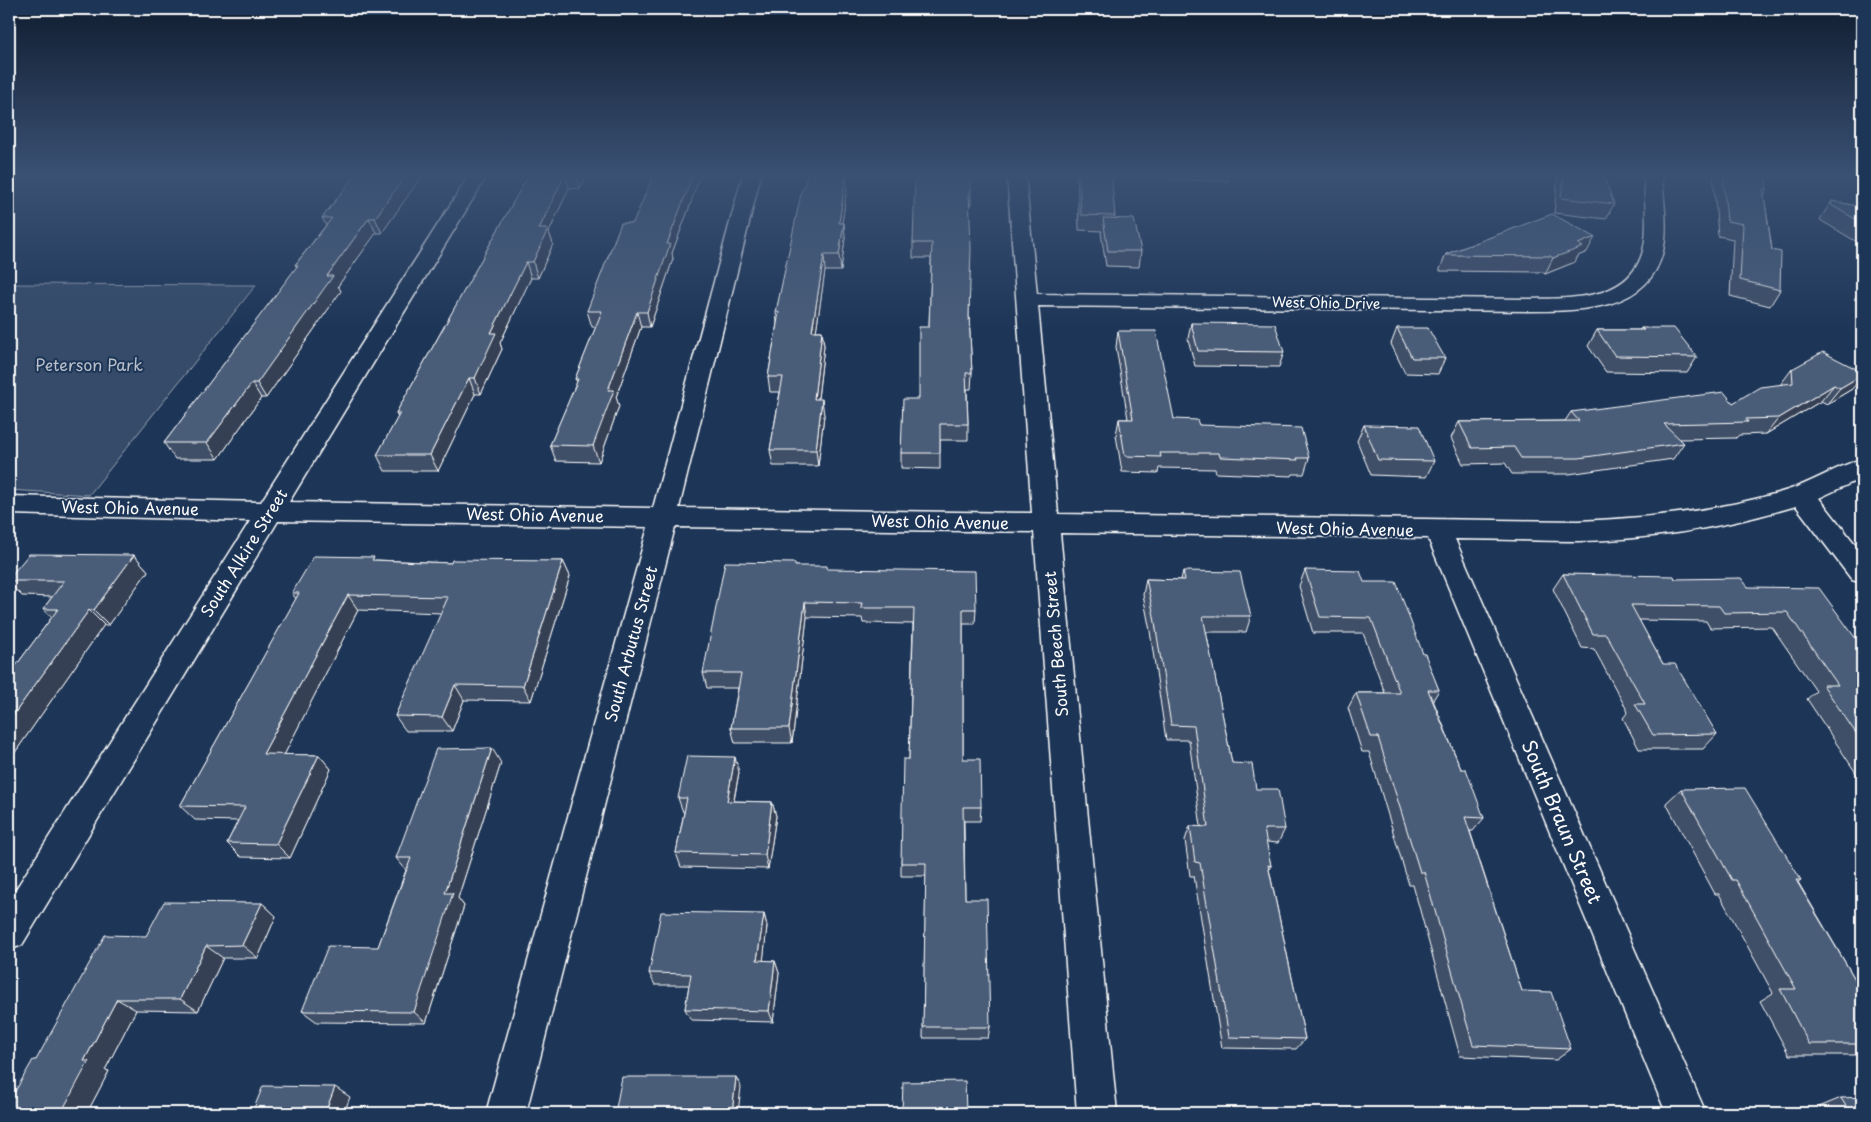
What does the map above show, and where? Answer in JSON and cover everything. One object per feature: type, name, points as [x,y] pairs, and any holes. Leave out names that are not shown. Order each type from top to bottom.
[{"type":"street","name":"South Alkire Street","points":[[9,932],[447,226]]},
{"type":"street","name":"South Arbutus Street","points":[[506,1113],[664,517],[739,226]]},
{"type":"street","name":"South Beech Street","points":[[1020,226],[1097,1113]]},
{"type":"street","name":"West Ohio Drive","points":[[1026,300],[1528,305],[1577,303],[1600,300],[1624,292],[1645,271],[1653,251],[1653,226]]},
{"type":"street","name":"West Ohio Avenue","points":[[9,505],[1541,532],[1625,530],[1728,515],[1802,495],[1862,468]]},
{"type":"street","points":[[1802,495],[1862,573]]},
{"type":"street","name":"South Braun Street","points":[[1438,530],[1686,1113]]},
{"type":"green space","name":"Peterson Park","points":[[9,284],[256,285],[89,495],[9,490]]},
{"type":"building","points":[[325,226],[363,226],[327,276],[333,276],[257,383],[252,383],[207,443],[164,443],[298,265],[295,265]]},
{"type":"building","points":[[500,226],[540,226],[539,229],[548,229],[533,262],[526,262],[491,333],[496,333],[475,378],[469,378],[430,455],[377,455],[400,413],[396,413]]},
{"type":"building","points":[[620,226],[674,226],[667,244],[670,244],[647,312],[637,312],[608,390],[614,390],[593,446],[550,445],[578,379],[575,379],[602,311],[587,311]]},
{"type":"building","points":[[794,226],[843,226],[839,255],[824,255],[812,331],[822,331],[814,399],[822,399],[816,450],[770,450],[783,377],[768,377],[779,312],[776,312]]},
{"type":"building","points":[[913,226],[970,226],[969,315],[972,373],[966,373],[968,424],[940,424],[940,453],[901,453],[903,399],[919,399],[919,327],[929,327],[932,243],[913,243]]},
{"type":"building","points":[[1104,226],[1136,226],[1141,251],[1108,251]]},
{"type":"building","points":[[1519,226],[1575,226],[1595,237],[1578,244],[1583,247],[1553,258],[1550,256],[1446,254]]},
{"type":"building","points":[[1743,226],[1769,226],[1772,250],[1781,252],[1780,290],[1740,280]]},
{"type":"building","points":[[1191,323],[1275,324],[1284,352],[1198,351]]},
{"type":"building","points":[[1397,328],[1428,328],[1445,358],[1412,358]]},
{"type":"building","points":[[1641,328],[1674,328],[1697,357],[1615,356],[1597,330],[1644,330]]},
{"type":"building","points":[[1118,331],[1156,331],[1174,419],[1197,420],[1199,425],[1301,428],[1309,458],[1297,458],[1298,460],[1220,457],[1219,453],[1160,453],[1161,457],[1125,456],[1119,419],[1133,419]]},
{"type":"building","points":[[1823,352],[1862,372],[1862,375],[1840,388],[1834,385],[1779,418],[1746,419],[1748,422],[1664,424],[1684,443],[1579,458],[1521,458],[1514,447],[1472,448],[1459,422],[1579,421],[1571,412],[1724,392],[1733,403],[1760,387],[1793,383],[1792,369]]},
{"type":"building","points":[[1364,425],[1419,426],[1434,461],[1378,460]]},
{"type":"building","points":[[29,554],[134,555],[94,610],[89,610],[9,721],[9,675],[58,609],[43,609],[64,581],[9,581],[9,578]]},
{"type":"building","points":[[314,556],[374,557],[372,560],[451,563],[452,560],[563,561],[523,686],[455,685],[442,717],[395,716],[448,597],[348,595],[263,754],[319,755],[276,844],[227,843],[245,807],[180,806],[299,593],[292,593]]},
{"type":"building","points":[[725,562],[795,563],[795,566],[827,566],[827,569],[975,571],[976,609],[963,609],[963,759],[980,759],[981,807],[963,807],[965,899],[987,899],[990,1027],[923,1027],[926,863],[901,863],[903,759],[909,759],[914,608],[861,608],[862,603],[805,602],[789,728],[731,728],[741,673],[703,673]]},
{"type":"building","points":[[1305,570],[1360,571],[1364,582],[1396,582],[1423,654],[1425,654],[1439,690],[1428,690],[1461,769],[1466,769],[1484,818],[1465,817],[1522,991],[1551,992],[1571,1049],[1473,1045],[1424,872],[1420,872],[1378,737],[1371,737],[1356,693],[1400,693],[1371,618],[1320,617]]},
{"type":"building","points":[[1183,571],[1240,572],[1251,616],[1203,616],[1232,763],[1252,764],[1256,789],[1278,789],[1285,829],[1264,829],[1271,866],[1268,865],[1305,1039],[1229,1037],[1200,863],[1195,862],[1190,826],[1208,827],[1194,726],[1171,725],[1154,616],[1146,579],[1185,580]]},
{"type":"building","points":[[1563,574],[1674,576],[1675,579],[1741,578],[1748,587],[1819,588],[1862,647],[1862,742],[1823,685],[1838,685],[1787,612],[1724,613],[1719,606],[1631,605],[1663,664],[1675,664],[1717,734],[1653,735],[1635,704],[1645,704],[1606,634],[1593,634]]},
{"type":"building","points":[[492,748],[445,893],[453,893],[414,1012],[302,1011],[328,946],[378,947],[411,858],[396,858],[436,749]]},
{"type":"building","points":[[687,756],[735,757],[727,801],[772,802],[765,855],[676,853],[687,798],[678,798]]},
{"type":"building","points":[[1745,788],[1801,880],[1796,880],[1862,991],[1862,1044],[1809,1044],[1780,989],[1796,989],[1736,880],[1732,880],[1681,789]]},
{"type":"building","points":[[164,902],[262,903],[242,945],[206,946],[180,999],[117,999],[84,1061],[89,1061],[61,1113],[9,1113],[9,1102],[33,1060],[36,1060],[105,935],[146,936]]},
{"type":"building","points":[[661,912],[764,914],[757,960],[775,961],[769,1011],[685,1009],[691,974],[649,973]]},
{"type":"building","points":[[622,1077],[736,1077],[732,1113],[615,1113]]},
{"type":"building","points":[[965,1081],[966,1113],[902,1113],[903,1082]]},
{"type":"building","points":[[263,1086],[335,1087],[325,1113],[252,1113]]},
{"type":"building","points":[[1862,1097],[1862,1113],[1850,1113],[1841,1098]]}]
